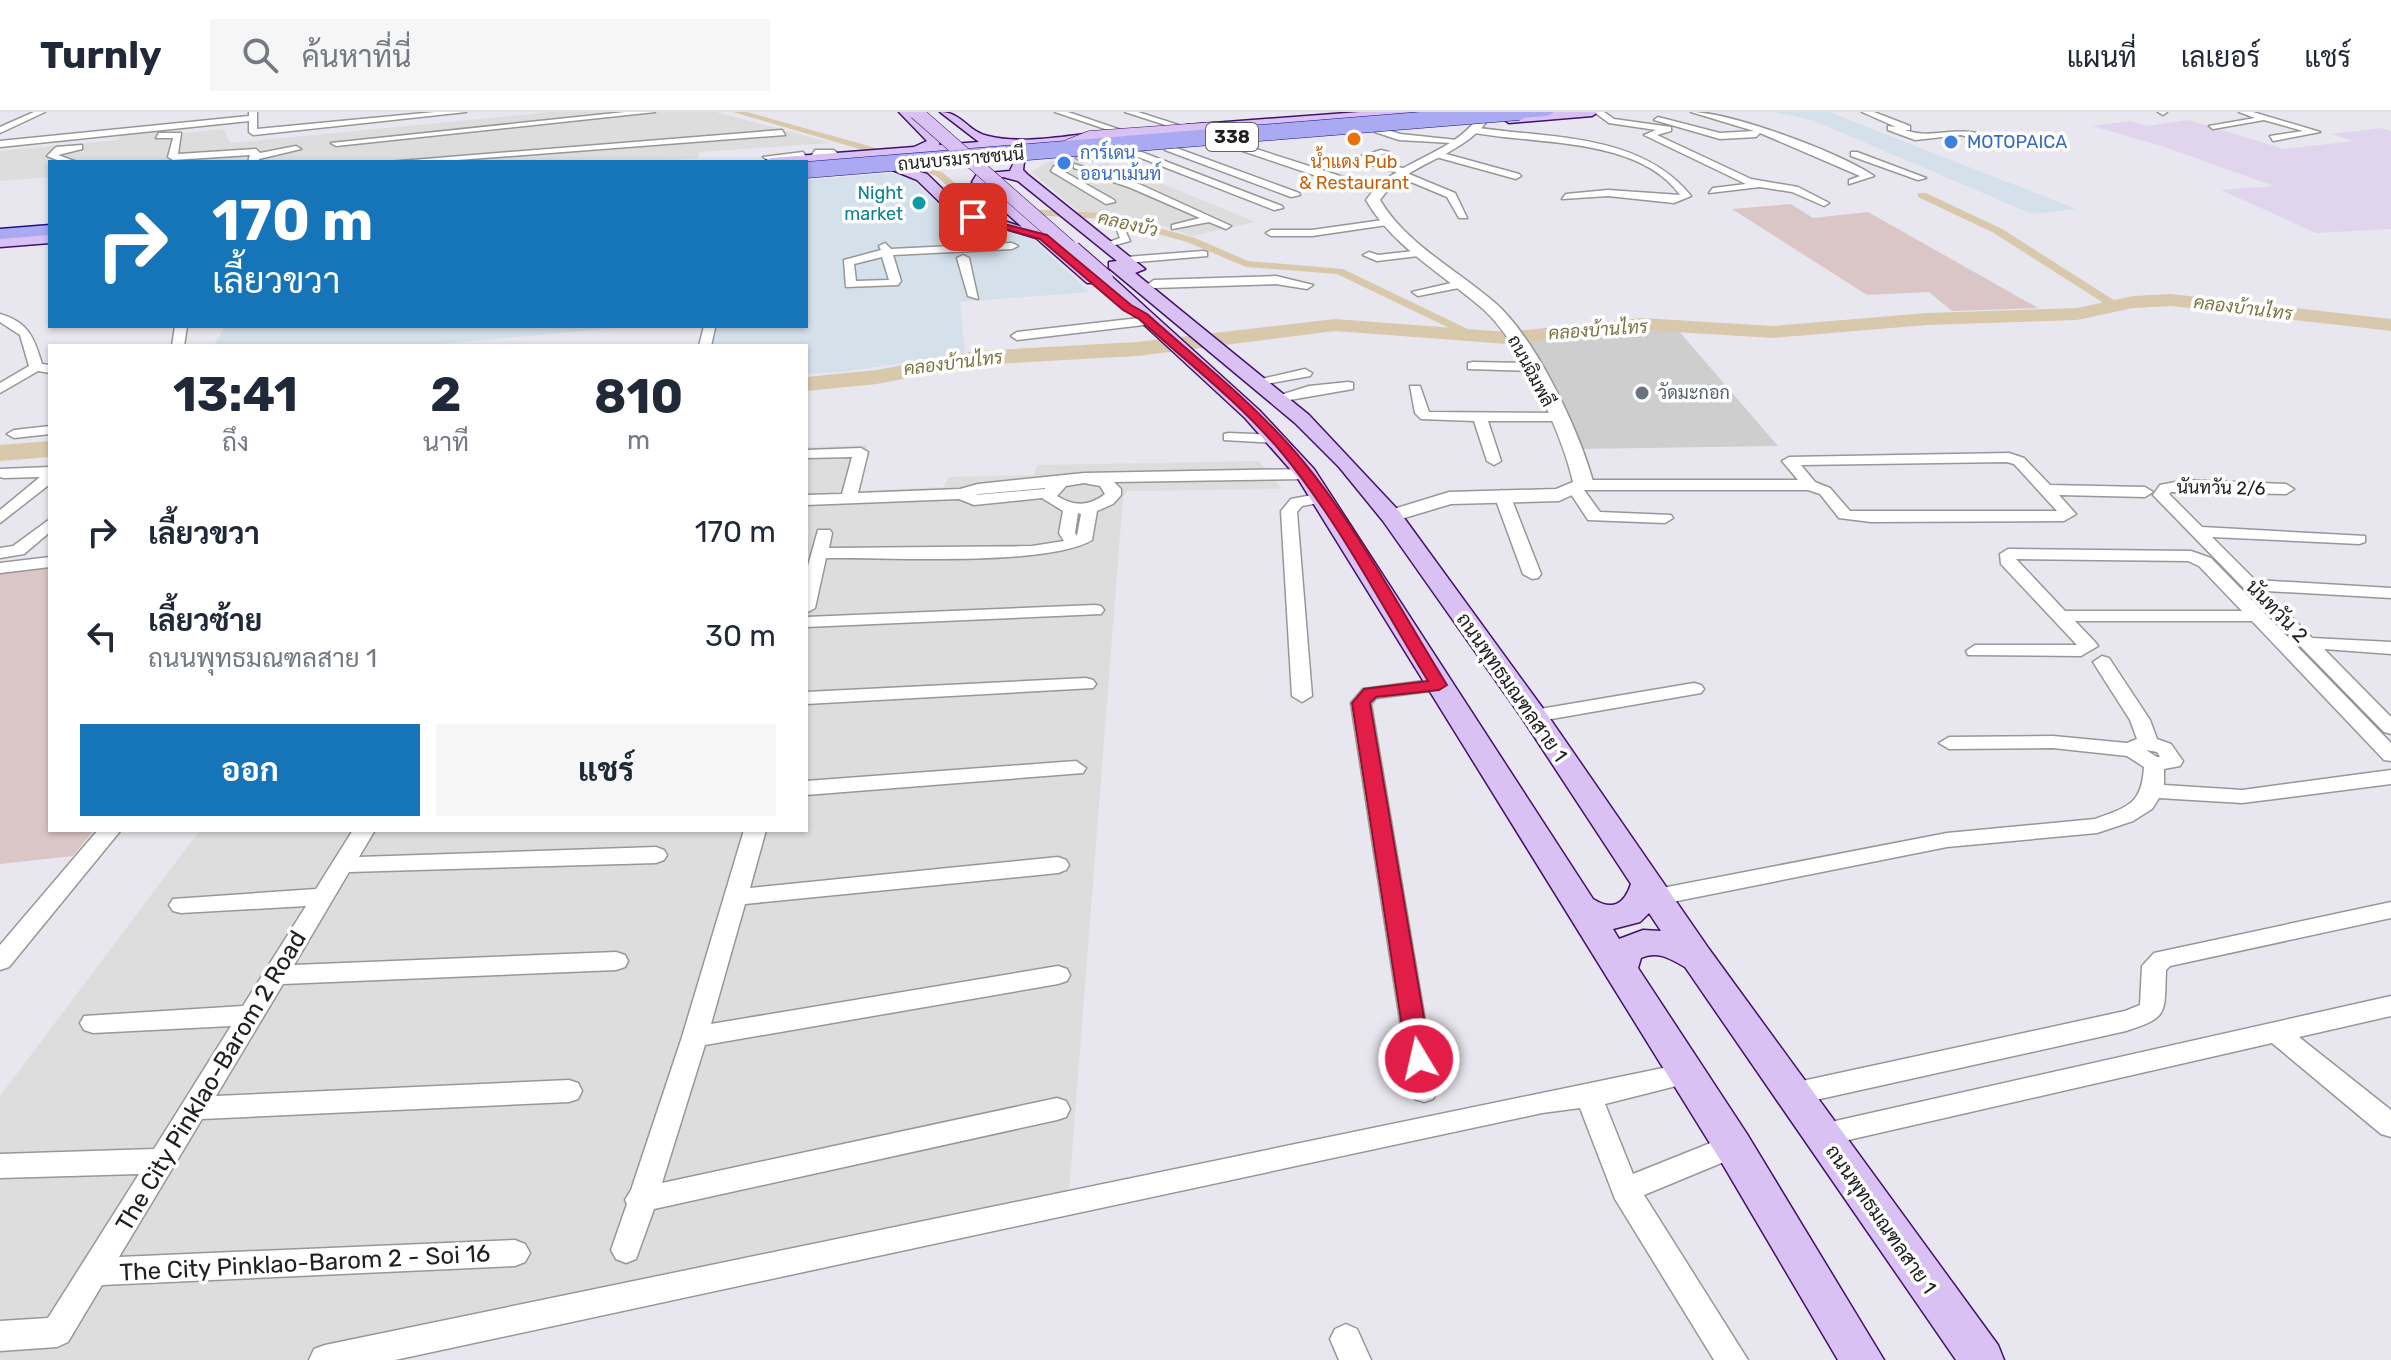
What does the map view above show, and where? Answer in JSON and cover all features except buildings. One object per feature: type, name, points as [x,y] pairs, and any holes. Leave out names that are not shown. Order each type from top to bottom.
[{"type":"main road","points":[[899,159],[935,142],[905,112]]},
{"type":"main road","name":"ถนนพุทธมณฑลสาย 1","points":[[916,112],[1260,381],[1346,463],[1391,516],[1534,716],[1697,958],[1982,1360]]},
{"type":"main road","name":"ถนนพุทธมณฑลสาย 1","points":[[933,112],[1115,268],[1148,321],[1277,439],[1314,486],[1575,902],[1733,1146],[1862,1360]]},
{"type":"main road","points":[[946,112],[983,140],[1012,143]]},
{"type":"main road","points":[[1409,112],[1090,138],[1070,146],[1097,151],[1474,121]]},
{"type":"main road","name":"338","points":[[899,159],[1012,143],[1409,112]]},
{"type":"main road","name":"ถนนบรมราชชนนี","points":[[899,159],[1452,112]]},
{"type":"main road","name":"338","points":[[808,165],[1519,112]]},
{"type":"main road","name":"ถนนบรมราชชนนี","points":[[808,165],[1547,112]]},
{"type":"main road","name":"338","points":[[808,165],[1598,114]]},
{"type":"main road","name":"338","points":[[768,157],[899,159],[947,165],[1135,152],[1474,121]]},
{"type":"main road","points":[[931,136],[947,141],[964,140],[972,138],[971,132]]},
{"type":"main road","points":[[1042,158],[1019,165],[1016,170],[1108,246],[1115,268],[1154,284],[1170,297],[1182,318]]},
{"type":"main road","points":[[899,159],[955,209],[1043,237]]},
{"type":"main road","points":[[1023,178],[1003,173],[979,179],[1004,206],[1148,321]]},
{"type":"main road","points":[[0,232],[48,228]]},
{"type":"main road","points":[[1575,902],[1600,917],[1627,915],[1652,891]]},
{"type":"main road","points":[[1621,971],[1625,951],[1646,942],[1673,944],[1697,958]]},
{"type":"street","points":[[3,135],[41,112]]},
{"type":"street","points":[[3,135],[128,131],[253,118],[375,112]]},
{"type":"street","points":[[253,118],[251,131],[259,132],[462,112]]},
{"type":"street","points":[[336,143],[599,120],[651,112]]},
{"type":"street","points":[[1059,112],[1129,134]]},
{"type":"street","points":[[1129,112],[1187,129]]},
{"type":"street","points":[[1695,112],[1780,136],[1869,176],[1852,182]]},
{"type":"street","points":[[1730,112],[1801,132]]},
{"type":"street","points":[[1866,112],[1930,139]]},
{"type":"street","points":[[2243,112],[2316,132],[2273,138]]},
{"type":"street","points":[[1580,121],[1598,114],[1720,136],[1742,137],[1758,131]]},
{"type":"street","points":[[1593,128],[1624,117],[1700,140]]},
{"type":"street","points":[[2213,126],[2270,119]]},
{"type":"street","points":[[1435,139],[1465,129],[1474,121]]},
{"type":"street","points":[[1228,143],[1356,186],[1379,190],[1439,155],[1474,121]]},
{"type":"street","points":[[1474,121],[1602,147],[1652,168],[1676,183],[1686,196],[1674,200],[1622,193],[1566,197]]},
{"type":"street","points":[[3,135],[40,127]]},
{"type":"street","points":[[498,157],[503,127]]},
{"type":"street","points":[[1891,128],[1930,139],[1961,132],[1987,139]]},
{"type":"street","points":[[1668,129],[1649,135],[1761,185]]},
{"type":"street","points":[[1378,130],[1399,137],[1452,140]]},
{"type":"street","points":[[65,160],[52,156],[59,149],[119,143],[128,131]]},
{"type":"street","points":[[442,160],[573,152],[662,142],[703,142],[782,133]]},
{"type":"street","points":[[143,138],[178,135],[173,157],[176,158],[256,152],[254,160],[296,149]]},
{"type":"street","points":[[662,142],[664,152],[679,152]]},
{"type":"street","points":[[1840,147],[1885,167],[1921,178]]},
{"type":"street","points":[[1168,148],[1295,195]]},
{"type":"street","points":[[808,164],[831,152],[836,157]]},
{"type":"street","points":[[1110,202],[1054,169],[1135,152],[1278,208]]},
{"type":"street","points":[[1384,152],[1357,159],[1404,174],[1451,195],[1463,216]]},
{"type":"street","points":[[1439,155],[1516,176]]},
{"type":"street","points":[[1065,156],[1226,226]]},
{"type":"street","points":[[1686,169],[1713,166]]},
{"type":"street","points":[[1713,191],[1761,185],[1794,189],[1824,203]]},
{"type":"street","name":"ถนนฉิมพลี","points":[[1379,190],[1373,200],[1390,222],[1460,285],[1496,309],[1517,340],[1556,417],[1580,488]]},
{"type":"street","points":[[1674,200],[1685,210]]},
{"type":"street","points":[[1176,227],[1210,219]]},
{"type":"street","points":[[1271,233],[1312,233],[1390,222]]},
{"type":"street","points":[[1108,246],[1126,239],[1121,232]]},
{"type":"street","points":[[992,256],[887,255],[1012,246]]},
{"type":"street","points":[[1369,255],[1377,258],[1423,253]]},
{"type":"street","points":[[1115,268],[1203,254]]},
{"type":"street","points":[[963,258],[974,296]]},
{"type":"street","points":[[1154,284],[1276,280],[1307,285]]},
{"type":"street","points":[[1418,292],[1460,285]]},
{"type":"street","points":[[0,318],[18,323],[25,331],[43,368],[1,397]]},
{"type":"street","points":[[1017,336],[1148,321]]},
{"type":"street","points":[[705,344],[709,328]]},
{"type":"street","points":[[1473,366],[1532,367]]},
{"type":"street","points":[[1260,381],[1305,373]]},
{"type":"street","points":[[1278,398],[1309,390],[1348,386]]},
{"type":"street","points":[[1415,389],[1422,413],[1426,416],[1556,417]]},
{"type":"street","points":[[1480,418],[1494,461]]},
{"type":"street","points":[[14,434],[48,430]]},
{"type":"street","points":[[1229,437],[1277,439]]},
{"type":"street","points":[[808,454],[861,452],[849,498]]},
{"type":"street","points":[[1391,516],[1449,498],[1559,495],[1580,488],[1810,485],[1825,491],[1845,515],[1854,517],[2068,514],[2019,461],[2009,457],[1789,461],[1810,485]]},
{"type":"street","points":[[4,473],[47,480]]},
{"type":"street","points":[[1092,478],[1109,485],[1314,486]]},
{"type":"street","points":[[808,500],[961,494],[978,489],[1055,488],[1092,478],[1314,486]]},
{"type":"street","points":[[0,518],[47,480]]},
{"type":"street","points":[[1055,488],[1054,503],[1071,508],[1090,507],[1110,500],[1113,489],[1109,485]]},
{"type":"street","name":"นันทวัน 2/6","points":[[2046,490],[2153,494],[2165,488],[2185,485],[2286,489]]},
{"type":"street","points":[[1302,696],[1289,511],[1314,486]]},
{"type":"street","points":[[1580,488],[1594,517],[1665,518]]},
{"type":"street","name":"นันทวัน 2","points":[[2153,494],[2199,532],[2389,723]]},
{"type":"street","points":[[1502,495],[1532,574]]},
{"type":"street","points":[[818,553],[1032,551],[1074,544],[1086,537],[1090,507]]},
{"type":"street","points":[[1071,508],[1067,533],[1074,544]]},
{"type":"street","points":[[0,553],[18,550],[48,526]]},
{"type":"street","points":[[2199,532],[2359,539]]},
{"type":"street","points":[[808,599],[824,533]]},
{"type":"street","points":[[1975,651],[2086,649],[2089,646],[2007,560],[2008,554],[2191,556],[2205,562],[2391,755]]},
{"type":"street","points":[[0,568],[48,562]]},
{"type":"street","points":[[2252,585],[2391,593]]},
{"type":"street","points":[[808,622],[1095,610]]},
{"type":"street","points":[[2061,616],[2255,616]]},
{"type":"street","points":[[2308,643],[2391,648]]},
{"type":"street","points":[[1652,891],[1947,840],[2097,826],[2135,810],[2144,804],[2153,790],[2140,720],[2102,662]]},
{"type":"street","points":[[808,698],[1086,684]]},
{"type":"street","points":[[1424,1091],[1361,703],[1370,693],[1439,685]]},
{"type":"street","points":[[1534,716],[1694,689]]},
{"type":"street","points":[[1949,743],[2053,742],[2145,752]]},
{"type":"street","points":[[808,788],[1076,768]]},
{"type":"street","points":[[2153,790],[2188,798],[2240,799],[2391,777]]},
{"type":"street","points":[[0,961],[108,832]]},
{"type":"street","name":"The City Pinklao-Barom 2 Road","points":[[0,1336],[57,1332],[363,832]]},
{"type":"street","points":[[626,1250],[639,1200],[695,1037],[754,832]]},
{"type":"street","points":[[342,865],[656,855]]},
{"type":"street","points":[[737,897],[1058,865]]},
{"type":"street","points":[[181,905],[323,897]]},
{"type":"street","points":[[1793,1094],[2126,1021],[2147,1014],[2152,1007],[2154,966],[2163,959],[2391,910]]},
{"type":"street","points":[[275,975],[616,961]]},
{"type":"street","points":[[695,1037],[1058,975]]},
{"type":"street","points":[[1822,1135],[2391,1006]]},
{"type":"street","points":[[93,1023],[251,1015]]},
{"type":"street","points":[[2276,1032],[2391,1126]]},
{"type":"street","points":[[325,1360],[1241,1165],[1542,1102],[1589,1097],[1687,1074]]},
{"type":"street","points":[[194,1108],[569,1091]]},
{"type":"street","points":[[1589,1097],[1625,1190],[1668,1265],[1732,1360]]},
{"type":"street","points":[[639,1200],[1057,1109]]},
{"type":"street","points":[[1625,1190],[1733,1146]]},
{"type":"street","points":[[0,1166],[162,1161]]},
{"type":"street","name":"The City Pinklao-Barom 2 - Soi 16","points":[[94,1272],[515,1253]]},
{"type":"shaded area","points":[[551,112],[716,112],[832,143],[699,152],[698,158],[666,160],[48,160],[48,177],[0,181],[0,151],[118,140],[121,133],[167,128],[163,135],[224,129],[230,143]]},
{"type":"shaded area","points":[[1775,112],[1829,112],[2076,209],[2032,214],[1812,120]]},
{"type":"shaded area","points":[[2188,120],[2284,149],[2354,141],[2331,134],[2381,128],[2391,131],[2391,229],[2316,233],[2221,190],[2274,186],[2162,146],[2092,126],[2130,121],[2147,126]]},
{"type":"shaded area","points":[[1075,159],[1090,168],[1105,163],[1137,173],[1255,222],[1192,236],[1164,226],[1078,211],[1031,172],[1050,161]]},
{"type":"shaded area","points":[[892,173],[908,177],[951,214],[1032,239],[1090,292],[960,302],[965,353],[843,372],[808,374],[808,344],[707,344],[711,328],[808,328],[808,180]]},
{"type":"shaded area","points":[[1791,204],[1813,218],[1868,212],[2038,308],[1952,311],[1929,292],[1867,295],[1732,209]]},
{"type":"shaded area","points":[[224,328],[614,328],[439,344],[215,344]]},
{"type":"shaded area","name":"วัดมะกอก","points":[[1677,329],[1778,446],[1578,449],[1527,340]]},
{"type":"shaded area","points":[[867,445],[859,491],[944,487],[948,477],[1034,475],[1037,465],[1259,461],[1282,489],[1127,491],[1123,497],[1069,1192],[307,1360],[0,1360],[0,1096],[198,832],[808,832],[808,447]]},
{"type":"shaded area","points":[[48,556],[48,832],[92,832],[73,856],[0,864],[0,562]]},
{"type":"waterway","name":"คลองบัว","points":[[737,112],[866,148],[939,174],[981,210],[1104,216],[1191,240],[1246,264],[1339,271],[1472,334]]},
{"type":"waterway","points":[[1922,195],[1998,231],[2117,306]]},
{"type":"waterway","name":"คลองบ้านไทร","points":[[808,384],[877,377],[976,358],[1137,349],[1335,325],[1507,338],[1642,324],[1773,332],[1927,319],[2077,314],[2133,302],[2171,300],[2391,325]]},
{"type":"waterway","name":"คลองบ้านไทร","points":[[0,453],[48,449]]},
{"type":"place","name":"น้ำแดง Pub & Restaurant","points":[[1354,139]]},
{"type":"place","name":"MOTOPAICA","points":[[1951,142]]},
{"type":"place","name":"การ์เดน ออนาเม้นท์","points":[[1064,163]]},
{"type":"place","name":"Night market","points":[[919,203]]},
{"type":"place","name":"วัดมะกอก","points":[[1642,393]]},
{"type":"route","points":[[973,217],[1043,237],[1127,307],[1143,316],[1277,439],[1323,498],[1439,685],[1370,693],[1363,697],[1361,703],[1419,1059]]}]
